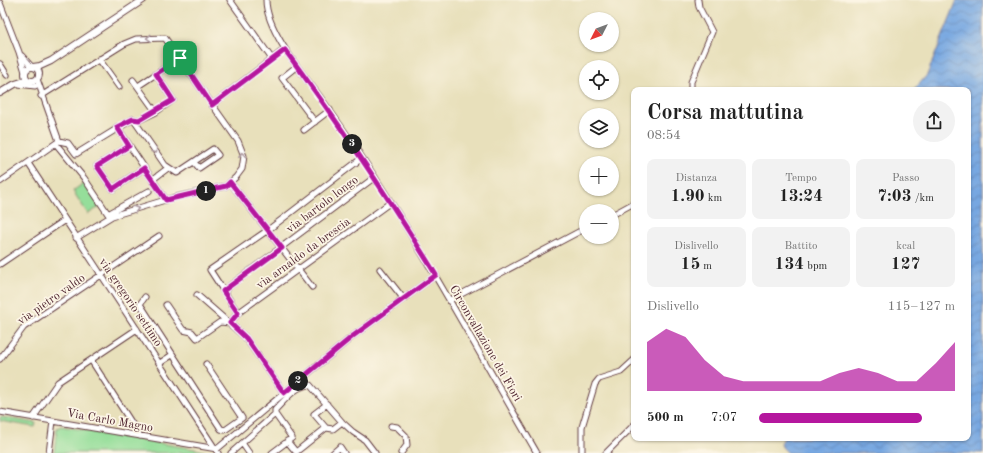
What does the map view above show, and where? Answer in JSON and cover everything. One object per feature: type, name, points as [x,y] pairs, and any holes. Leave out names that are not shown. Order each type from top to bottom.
[{"type":"main road","points":[[15,84],[32,66],[40,66],[51,61],[143,0]]},
{"type":"main road","points":[[0,93],[15,84],[34,78],[51,61]]},
{"type":"main road","points":[[32,66],[34,78]]},
{"type":"main road","points":[[25,73],[34,78]]},
{"type":"street","points":[[230,0],[272,59]]},
{"type":"street","name":"Circonvallazione dei Fiori","points":[[266,0],[266,7],[272,23],[285,50],[330,110],[391,202],[436,275],[537,453]]},
{"type":"street","points":[[691,87],[691,82],[712,32],[699,7],[698,0]]},
{"type":"street","points":[[0,3],[2,15],[19,52],[25,73]]},
{"type":"street","points":[[41,96],[124,44],[136,39],[165,38],[238,141],[244,156],[242,168],[226,186],[166,200],[112,216],[76,238]]},
{"type":"street","points":[[212,105],[285,50]]},
{"type":"street","points":[[19,52],[32,66]]},
{"type":"street","points":[[138,86],[180,58]]},
{"type":"street","points":[[99,59],[119,87]]},
{"type":"street","points":[[0,64],[7,75]]},
{"type":"street","points":[[297,66],[282,78],[315,122]]},
{"type":"street","points":[[0,182],[57,143],[68,143],[76,154],[117,127],[133,119],[139,120],[156,112],[173,100],[156,74]]},
{"type":"street","points":[[34,78],[35,86],[41,96]]},
{"type":"street","points":[[34,78],[57,143],[84,178],[108,214],[149,191]]},
{"type":"street","points":[[134,80],[156,112]]},
{"type":"street","points":[[15,84],[35,86]]},
{"type":"street","points":[[304,130],[330,110]]},
{"type":"street","points":[[133,119],[168,168],[177,173],[194,162]]},
{"type":"street","points":[[117,127],[166,200]]},
{"type":"street","points":[[129,146],[97,166],[113,189],[144,168]]},
{"type":"street","points":[[238,313],[210,270],[268,230],[362,158]]},
{"type":"street","name":"via gregorio settimo","points":[[28,163],[217,451]]},
{"type":"street","points":[[152,180],[168,168]]},
{"type":"street","name":"via bartolo longo","points":[[223,291],[282,248],[374,177]]},
{"type":"street","points":[[230,182],[312,287]]},
{"type":"street","name":"via arnaldo da brescia","points":[[230,323],[238,313],[391,202]]},
{"type":"street","points":[[619,211],[631,205]]},
{"type":"street","points":[[0,264],[64,220]]},
{"type":"street","points":[[450,300],[579,232]]},
{"type":"street","name":"via pietro valdo","points":[[0,359],[24,327],[102,276],[159,236]]},
{"type":"street","points":[[380,269],[403,298]]},
{"type":"street","points":[[231,453],[275,414],[275,410],[293,388],[353,336],[436,275]]},
{"type":"street","points":[[197,295],[246,338],[284,393]]},
{"type":"street","points":[[145,297],[140,304],[221,429],[224,430],[242,418]]},
{"type":"street","points":[[166,304],[183,330],[192,332],[197,338],[220,322],[230,323]]},
{"type":"street","points":[[33,418],[58,382],[137,329]]},
{"type":"street","points":[[160,363],[172,355]]},
{"type":"street","points":[[91,360],[140,436]]},
{"type":"street","points":[[582,453],[582,427],[595,384],[599,379],[621,372],[631,363]]},
{"type":"street","points":[[206,364],[247,425]]},
{"type":"street","points":[[217,451],[284,393],[293,388],[310,385],[342,422],[365,440],[375,453]]},
{"type":"street","points":[[327,404],[314,414],[326,428],[333,429],[342,422]]},
{"type":"street","name":"Via Carlo Magno","points":[[0,412],[217,451]]},
{"type":"street","points":[[272,453],[292,438],[275,414]]},
{"type":"street","points":[[49,453],[53,421]]},
{"type":"street","points":[[391,426],[397,426],[406,436],[407,445],[401,453]]},
{"type":"street","points":[[288,442],[296,452],[326,428]]},
{"type":"street","points":[[606,453],[631,428]]},
{"type":"street","points":[[240,431],[247,438]]},
{"type":"street","points":[[242,443],[250,453]]},
{"type":"street","points":[[332,453],[340,447],[344,453]]},
{"type":"green space","points":[[85,182],[101,206],[88,214],[73,191]]},
{"type":"green space","points":[[0,417],[36,423],[35,427],[0,421]]},
{"type":"green space","points":[[61,426],[210,453],[54,453],[57,428]]},
{"type":"water","points":[[957,0],[983,0],[983,453],[788,453],[782,447],[782,441],[971,441],[971,87],[917,87],[927,75]]},
{"type":"route","points":[[285,50],[330,110],[391,202],[436,275],[353,336],[284,393],[246,338],[230,323],[238,313],[223,291],[282,248],[230,182],[226,186],[166,200],[144,168],[113,189],[97,166],[129,146],[117,127],[133,119],[139,120],[156,112],[173,100],[156,74],[180,58],[212,105],[285,50]]}]
